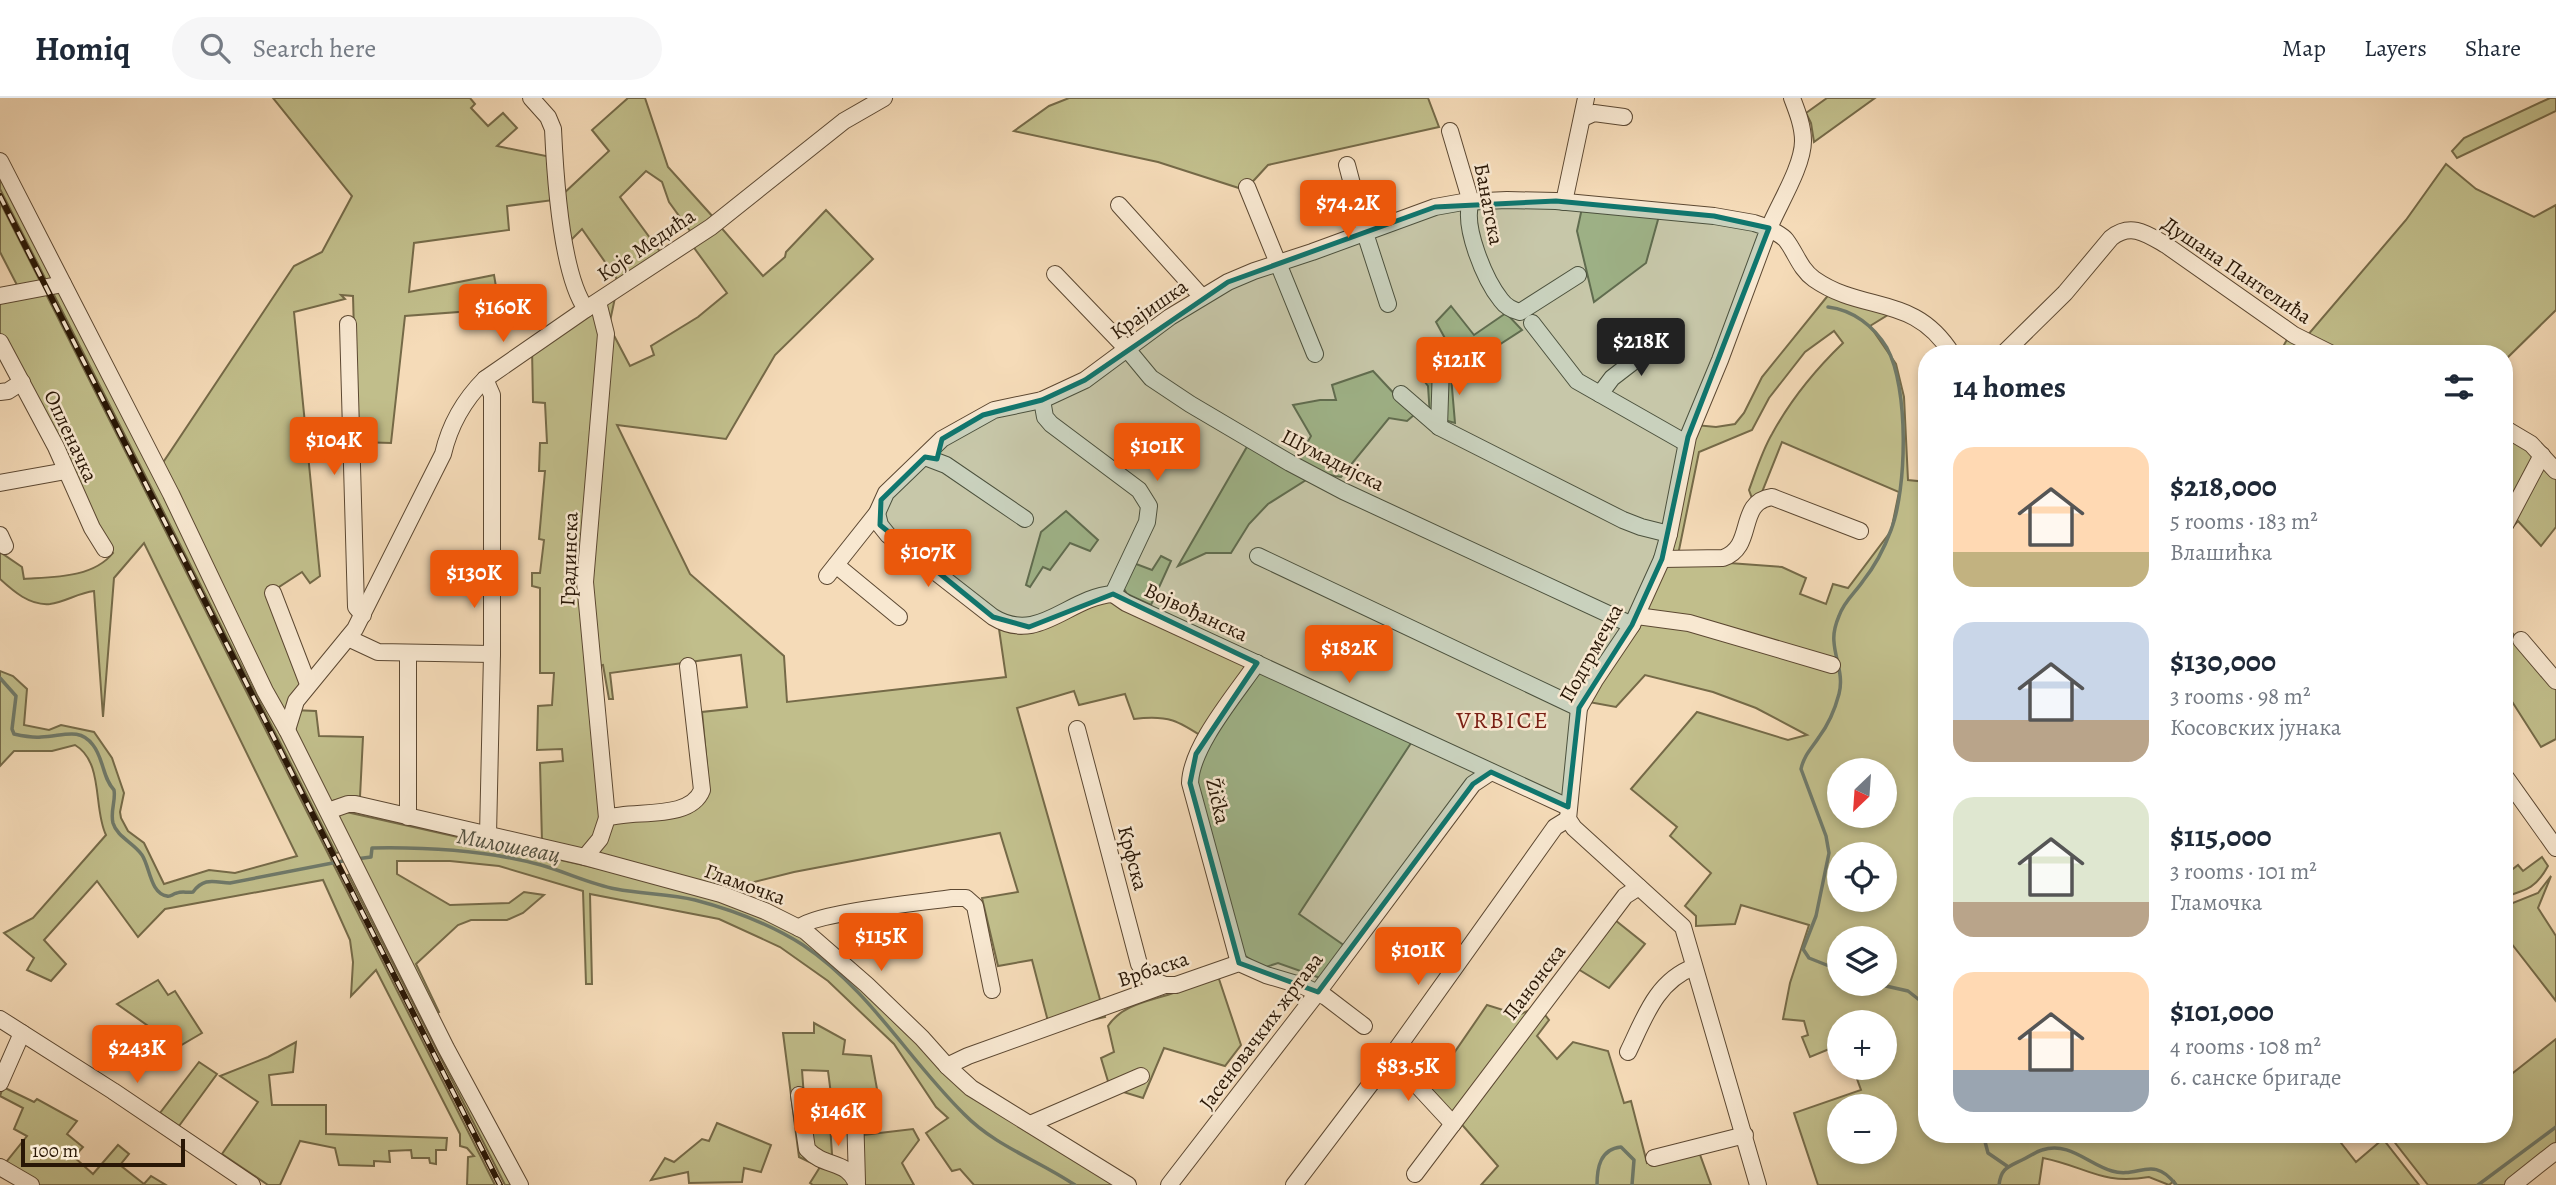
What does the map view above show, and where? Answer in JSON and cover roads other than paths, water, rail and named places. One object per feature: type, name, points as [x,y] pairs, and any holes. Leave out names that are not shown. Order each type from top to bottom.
[{"type":"street","name":"Градинска","points":[[531,98],[548,117],[553,129],[566,251],[577,291],[592,305],[606,334],[585,582],[607,818]]},
{"type":"street","name":"Које Медића","points":[[287,730],[292,710],[308,684],[348,638],[363,615],[443,454],[458,411],[485,379],[711,227],[836,127],[884,98]]},
{"type":"street","points":[[1564,202],[1586,98]]},
{"type":"street","points":[[1792,98],[1803,132],[1804,145],[1769,228],[1785,239],[1797,261],[1814,279],[1846,295],[1900,309],[1916,317],[1946,345]]},
{"type":"street","points":[[1583,118],[1594,113],[1624,117]]},
{"type":"street","name":"Банатска","points":[[1450,131],[1471,202],[1467,212],[1478,256],[1501,301],[1526,318],[1577,380],[1686,443]]},
{"type":"street","points":[[0,161],[171,494],[265,691],[464,1084],[520,1185]]},
{"type":"street","points":[[1347,165],[1388,304]]},
{"type":"street","points":[[1247,187],[1315,354]]},
{"type":"street","name":"Крајишка","points":[[899,617],[831,571],[877,513],[886,493],[931,458],[942,439],[995,410],[1042,400],[1085,380],[1140,338],[1228,282],[1435,206],[1471,202],[1564,202],[1714,216],[1769,228]]},
{"type":"street","points":[[1119,205],[1202,297]]},
{"type":"street","name":"Подгрмечка","points":[[1568,813],[1579,708],[1634,621],[1662,559],[1686,443],[1769,228]]},
{"type":"street","name":"Душана Пантелића","points":[[2012,345],[2065,293],[2111,238],[2130,229],[2148,234],[2166,245],[2294,335],[2314,345]]},
{"type":"street","name":"Шумадијска","points":[[1055,274],[1127,349],[1150,378],[1290,463],[1343,491],[1634,621],[1689,623],[1832,665]]},
{"type":"street","points":[[1526,318],[1578,275]]},
{"type":"street","points":[[0,296],[63,284]]},
{"type":"street","points":[[348,324],[356,607],[363,615]]},
{"type":"street","points":[[1600,394],[1612,378],[1660,341]]},
{"type":"street","name":"Опленачка","points":[[0,342],[105,549]]},
{"type":"street","points":[[1439,427],[1441,366]]},
{"type":"street","points":[[485,379],[492,395],[492,654],[488,835]]},
{"type":"street","points":[[0,392],[8,391],[22,382]]},
{"type":"street","points":[[1401,394],[1439,427],[1623,520],[1669,534]]},
{"type":"street","points":[[877,513],[883,530],[993,617],[1007,625],[1018,627],[1040,623],[1097,596],[1113,594],[1147,522],[1149,506],[1139,490],[1051,424],[1045,417],[1042,400]]},
{"type":"street","points":[[2513,433],[2531,444],[2556,471]]},
{"type":"street","points":[[2513,510],[2542,455]]},
{"type":"street","points":[[931,458],[1024,519]]},
{"type":"street","points":[[0,483],[66,471]]},
{"type":"street","points":[[1662,559],[1723,558],[1732,555],[1739,549],[1752,508],[1763,498],[1772,497],[1860,531]]},
{"type":"street","points":[[1258,556],[1579,708]]},
{"type":"street","points":[[273,593],[308,684]]},
{"type":"street","name":"Војвођанска","points":[[1113,594],[1126,603],[1490,772],[1568,813]]},
{"type":"street","points":[[348,638],[378,652],[492,654]]},
{"type":"street","points":[[2521,640],[2556,681]]},
{"type":"street","points":[[408,653],[408,817]]},
{"type":"street","name":"Žička","points":[[1239,963],[1190,775],[1193,761],[1201,746],[1257,663]]},
{"type":"street","points":[[585,858],[600,839],[607,818],[688,807],[700,797],[702,790],[688,666]]},
{"type":"street","name":"Крфска","points":[[1077,729],[1139,964],[1149,979],[1165,985]]},
{"type":"street","name":"Јасеновачких жртава","points":[[1169,1185],[1318,992],[1473,784],[1490,772]]},
{"type":"street","points":[[2513,788],[2556,848]]},
{"type":"street","name":"Гламочка","points":[[328,811],[348,804],[488,835],[721,894],[765,911],[816,939],[867,985],[971,1088],[1128,1185]]},
{"type":"street","points":[[1294,1185],[1391,1056],[1555,827],[1568,813],[1574,828],[1683,927],[1758,1185]]},
{"type":"street","name":"Панонска","points":[[1415,1174],[1625,896],[1639,887]]},
{"type":"street","points":[[799,928],[805,922],[841,914],[966,898],[975,906],[992,990]]},
{"type":"street","points":[[1239,963],[1318,992],[1364,1026]]},
{"type":"street","name":"Врбаска","points":[[947,1066],[1165,985],[1175,985],[1239,963]]},
{"type":"street","points":[[1628,1052],[1661,989],[1678,975],[1694,967]]},
{"type":"street","points":[[0,1019],[252,1185]]},
{"type":"street","points":[[0,1083],[22,1033]]},
{"type":"street","points":[[1391,1056],[1453,1124]]},
{"type":"street","points":[[1030,1124],[1141,1076]]},
{"type":"street","points":[[799,1095],[807,1149],[821,1161],[853,1174],[857,1185]]},
{"type":"street","points":[[855,1111],[857,1185]]},
{"type":"street","points":[[1654,1158],[1745,1135]]},
{"type":"street","points":[[2513,1185],[2556,1150]]},
{"type":"street","points":[[0,1167],[31,1185]]},
{"type":"waterway","points":[[1827,965],[1809,958],[1803,949],[1816,916],[1829,853],[1826,836],[1801,769],[1806,756],[1828,722],[1839,694],[1840,674],[1834,639],[1838,619],[1847,601],[1875,563],[1891,530],[1903,465],[1899,388],[1887,348],[1862,320],[1828,307]]},
{"type":"waterway","name":"Милошевац","points":[[0,678],[16,696],[12,729],[14,734],[34,737],[76,734],[88,739],[93,745],[114,790],[112,819],[115,828],[142,855],[154,885],[161,894],[168,896],[179,892],[193,892],[205,882],[230,883],[348,860]]},
{"type":"waterway","name":"Милошевац","points":[[356,859],[371,857],[372,848],[436,849],[499,856],[541,865],[616,889],[695,900],[764,924],[803,945],[848,982],[944,1093],[976,1125],[1003,1144],[1075,1185]]},
{"type":"waterway","points":[[1897,989],[1908,991],[1918,999]]},
{"type":"waterway","name":"Милошевац","points":[[2478,1185],[2556,1127]]},
{"type":"waterway","points":[[1985,1143],[1988,1153],[2007,1166]]},
{"type":"waterway","points":[[1597,1185],[1599,1166],[1604,1155],[1621,1147],[1634,1160],[1632,1185]]},
{"type":"waterway","points":[[1999,1185],[2003,1171],[2039,1151],[2052,1148],[2070,1151],[2103,1168],[2121,1173],[2145,1169],[2160,1171],[2176,1185]]},
{"type":"railway","points":[[0,196],[500,1185]]},
{"type":"district","name":"VRBICE","points":[[1503,720]]}]
